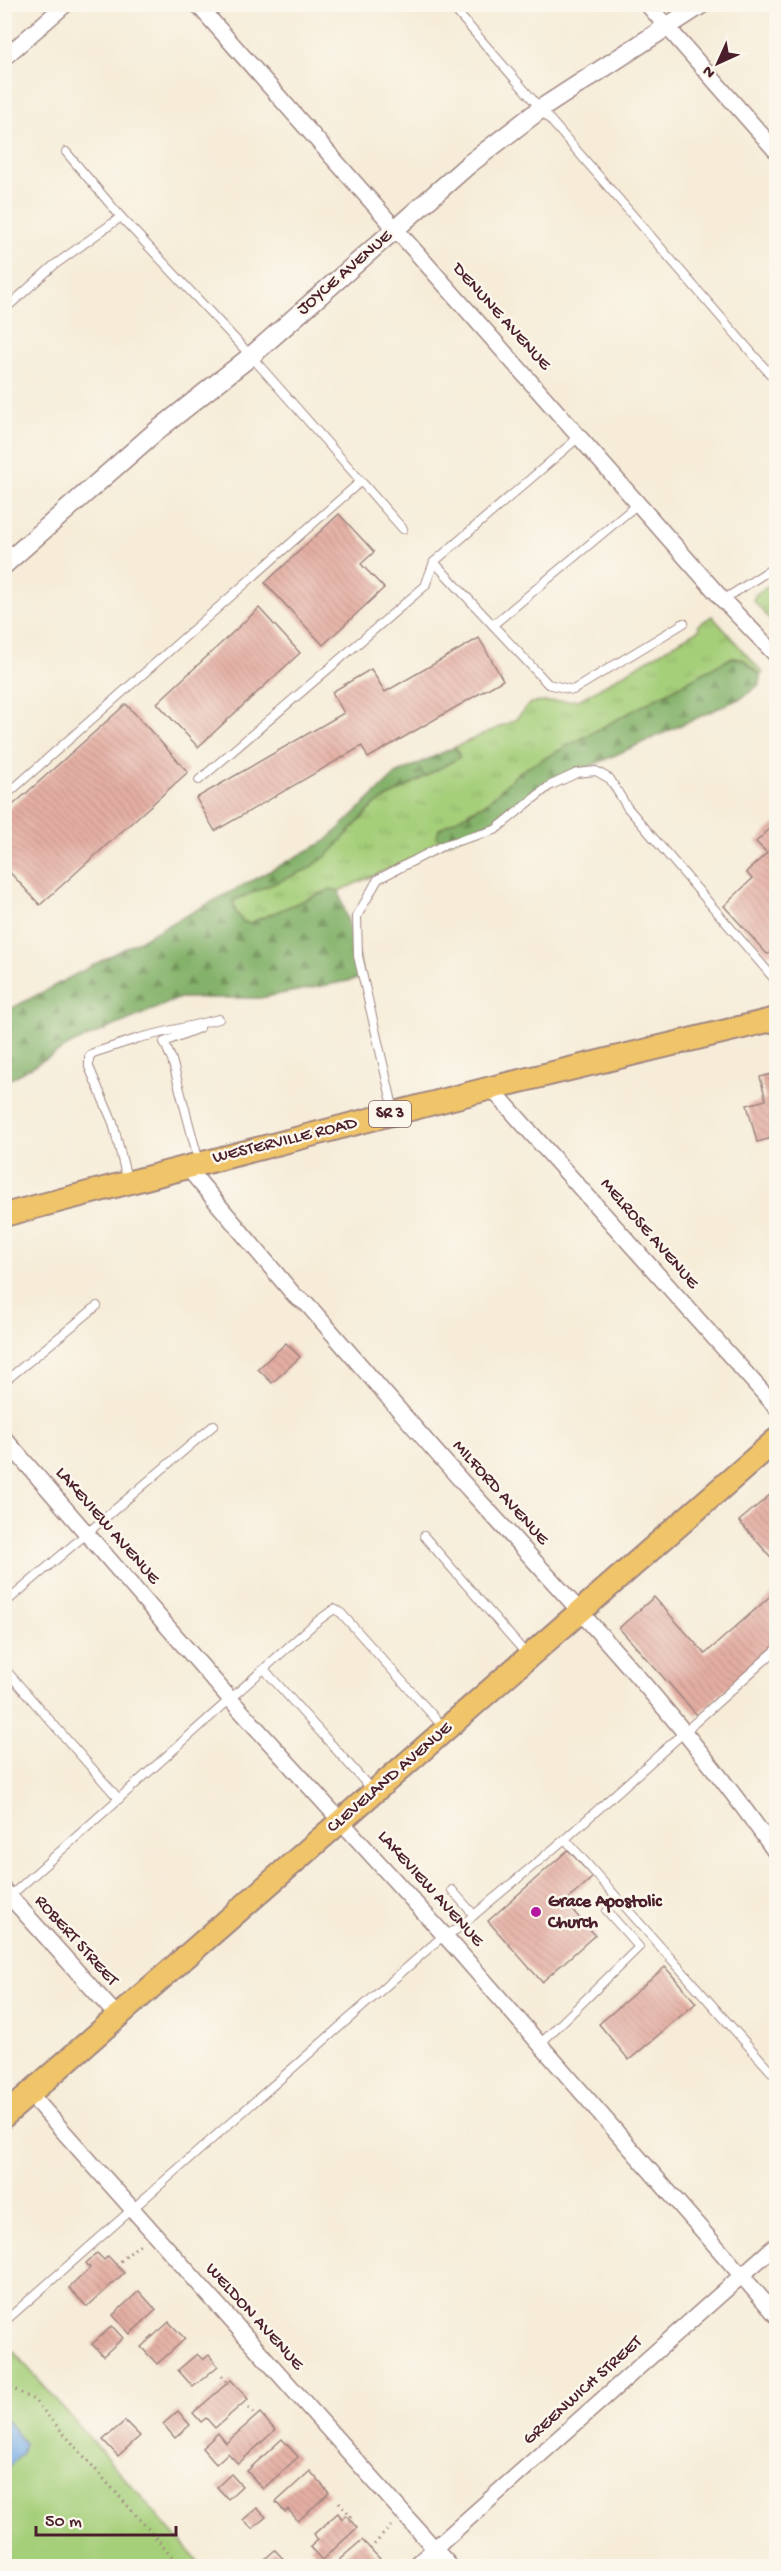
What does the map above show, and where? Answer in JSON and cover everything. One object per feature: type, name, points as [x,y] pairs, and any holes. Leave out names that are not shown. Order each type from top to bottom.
[{"type":"main road","name":"WESTERVILLE ROAD","points":[[4,1215],[491,1088],[777,1019]]},
{"type":"main road","name":"CLEVELAND AVENUE","points":[[4,2116],[777,1440]]},
{"type":"street","points":[[4,58],[66,4]]},
{"type":"street","name":"DENUNE AVENUE","points":[[197,4],[723,600],[776,652]]},
{"type":"street","points":[[647,4],[777,151]]},
{"type":"street","name":"JOYCE AVENUE","points":[[4,565],[154,433],[251,356],[468,165],[542,108],[702,4]]},
{"type":"street","name":"MELROSE AVENUE","points":[[491,1088],[777,1407]]},
{"type":"street","name":"MILFORD AVENUE","points":[[193,1165],[295,1296],[307,1304],[685,1732],[740,1800],[777,1853]]},
{"type":"street","name":"LAKEVIEW AVENUE","points":[[4,1438],[231,1700],[342,1820],[777,2314]]},
{"type":"street","name":"ROBERT STREET","points":[[6,1896],[118,2017]]},
{"type":"street","name":"WELDON AVENUE","points":[[30,2094],[450,2566]]},
{"type":"street","name":"GREENWICH STREET","points":[[415,2566],[777,2244]]},
{"type":"lane","points":[[450,4],[777,381]]},
{"type":"lane","points":[[66,152],[121,217],[251,356],[403,529]]},
{"type":"lane","points":[[4,310],[53,266],[121,217]]},
{"type":"lane","points":[[199,780],[425,586],[434,562],[580,436]]},
{"type":"lane","points":[[4,798],[360,482]]},
{"type":"lane","points":[[493,625],[639,503]]},
{"type":"lane","points":[[434,562],[548,684],[573,690],[684,623]]},
{"type":"lane","points":[[723,600],[777,566]]},
{"type":"lane","points":[[394,1113],[358,956],[357,916],[378,879],[444,845],[495,830],[549,786],[577,773],[596,771],[610,779],[627,807],[775,978]]},
{"type":"lane","points":[[127,1182],[113,1124],[89,1067],[89,1057],[93,1053],[139,1038],[219,1019],[164,1042],[172,1060],[193,1165]]},
{"type":"lane","points":[[4,1382],[97,1306]]},
{"type":"lane","points":[[4,1604],[214,1425]]},
{"type":"lane","points":[[424,1536],[529,1657]]},
{"type":"lane","points":[[6,1896],[119,1799],[315,1623],[334,1609],[341,1613],[446,1730]]},
{"type":"lane","points":[[4,2322],[444,1935],[454,1932],[565,1839],[777,1650]]},
{"type":"lane","points":[[4,1668],[119,1799]]},
{"type":"lane","points":[[264,1669],[374,1793]]},
{"type":"lane","points":[[565,1839],[777,2077]]},
{"type":"lane","points":[[452,1890],[474,1915]]},
{"type":"lane","points":[[540,2044],[639,1947],[607,1911]]},
{"type":"path","points":[[116,2265],[152,2232]]},
{"type":"path","points":[[222,2376],[227,2382]]},
{"type":"path","points":[[4,2388],[12,2388],[34,2400],[181,2566]]},
{"type":"path","points":[[248,2408],[256,2416]]},
{"type":"path","points":[[339,2502],[351,2516],[348,2518]]},
{"type":"path","points":[[370,2549],[385,2530],[404,2514]]},
{"type":"green space","points":[[776,581],[776,627],[753,600],[756,594]]},
{"type":"green space","points":[[712,616],[763,673],[760,675],[743,659],[731,658],[519,772],[487,803],[469,811],[449,842],[339,891],[331,889],[250,923],[243,922],[235,911],[233,901],[236,898],[308,869],[328,855],[374,805],[460,757],[455,747],[515,720],[530,703],[579,700],[700,629],[698,625]]},
{"type":"green space","points":[[731,658],[743,659],[760,675],[760,684],[743,697],[536,791],[496,820],[449,842],[439,840],[437,836],[439,829],[487,803],[519,772]]},
{"type":"green space","points":[[455,747],[460,757],[374,805],[328,855],[308,869],[233,901],[235,911],[243,922],[250,923],[331,889],[339,891],[364,978],[260,998],[180,998],[72,1044],[5,1082],[5,1012],[326,841],[396,774]]},
{"type":"green space","points":[[7,2344],[202,2566],[5,2566],[4,2346]]},
{"type":"water","points":[[5,2418],[25,2443],[22,2454],[5,2470]]},
{"type":"building","points":[[339,514],[374,552],[361,564],[384,588],[323,645],[265,583]]},
{"type":"building","points":[[259,608],[300,653],[198,747],[157,703]]},
{"type":"building","points":[[479,638],[503,680],[368,758],[362,746],[215,831],[196,798],[344,713],[332,692],[371,669],[385,692]]},
{"type":"building","points":[[126,704],[188,772],[40,905],[4,866],[4,813]]},
{"type":"building","points":[[776,823],[776,952],[767,954],[724,906],[752,879],[746,872],[767,853],[756,842]]},
{"type":"building","points":[[776,1073],[776,1137],[757,1142],[747,1105],[766,1100],[760,1077]]},
{"type":"building","points":[[286,1343],[300,1357],[272,1383],[258,1369]]},
{"type":"building","points":[[770,1495],[776,1502],[776,1563],[739,1521]]},
{"type":"building","points":[[776,1591],[776,1644],[697,1715],[619,1628],[654,1597],[705,1654]]},
{"type":"building","name":"Grace Apostolic Church","points":[[568,1850],[593,1877],[565,1902],[595,1935],[542,1982],[488,1921]]},
{"type":"building","points":[[665,1967],[696,2003],[629,2060],[599,2024]]},
{"type":"building","points":[[97,2253],[104,2260],[108,2256],[124,2273],[87,2307],[69,2288],[90,2268],[86,2263]]},
{"type":"building","points":[[139,2291],[156,2310],[130,2334],[113,2315]]},
{"type":"building","points":[[169,2322],[185,2339],[157,2364],[141,2347]]},
{"type":"building","points":[[112,2326],[123,2338],[103,2356],[92,2344]]},
{"type":"building","points":[[197,2354],[203,2360],[209,2355],[218,2366],[193,2387],[178,2370]]},
{"type":"building","points":[[231,2380],[248,2399],[215,2428],[206,2418],[201,2422],[193,2413]]},
{"type":"building","points":[[178,2411],[190,2425],[175,2438],[163,2424]]},
{"type":"building","points":[[260,2413],[275,2430],[238,2464],[228,2453],[216,2464],[202,2448],[218,2433],[226,2443]]},
{"type":"building","points":[[125,2421],[140,2436],[118,2456],[103,2440]]},
{"type":"building","points":[[282,2439],[298,2457],[263,2489],[247,2471]]},
{"type":"building","points":[[310,2471],[329,2493],[298,2521],[288,2509],[285,2512],[276,2502]]},
{"type":"building","points":[[231,2474],[242,2486],[228,2499],[217,2487]]},
{"type":"building","points":[[257,2508],[266,2517],[252,2529],[243,2520]]},
{"type":"building","points":[[338,2513],[342,2519],[346,2515],[357,2528],[322,2560],[310,2547],[318,2540],[314,2534]]},
{"type":"building","points":[[362,2540],[380,2559],[372,2566],[346,2566],[339,2560]]},
{"type":"building","points":[[275,2550],[290,2566],[257,2566]]},
{"type":"place","name":"Grace Apostolic Church","points":[[536,1912]]}]
